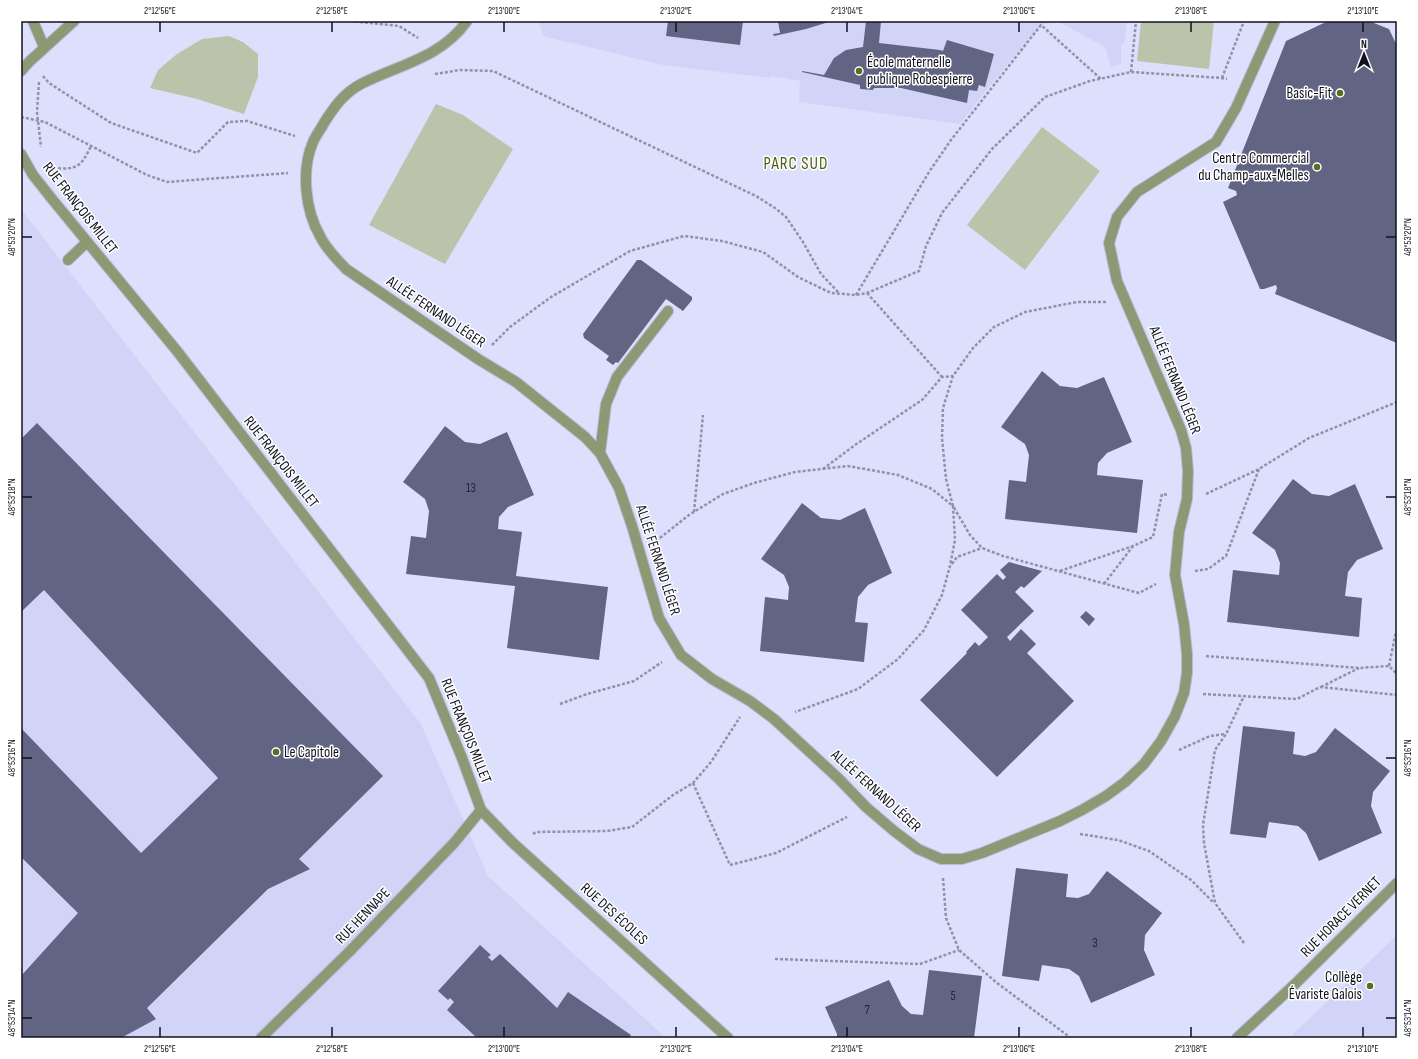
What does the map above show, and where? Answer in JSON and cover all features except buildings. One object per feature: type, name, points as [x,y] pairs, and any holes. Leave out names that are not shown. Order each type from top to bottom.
[{"type":"street","points":[[33,21],[44,47]]},
{"type":"street","points":[[21,71],[30,60],[74,21]]},
{"type":"street","name":"ALLÉE FERNAND LÉGER","points":[[467,21],[446,44],[436,50],[403,67],[361,84],[344,96],[330,114],[314,142],[309,156],[307,172],[306,192],[308,207],[312,220],[320,236],[330,251],[346,269],[478,359],[516,382],[585,437],[600,454],[619,488],[659,618],[681,655],[712,679],[750,702],[774,719],[838,778],[866,807],[918,849],[941,858],[962,859],[982,853],[1060,821],[1106,796],[1125,782],[1144,764],[1161,741],[1176,716],[1184,693],[1187,673],[1184,624],[1175,575],[1180,532],[1187,499],[1188,471],[1186,448],[1181,430],[1117,281],[1109,243],[1117,217],[1137,192],[1216,142],[1236,108],[1275,21]]},
{"type":"street","name":"RUE FRANÇOIS MILLET","points":[[21,154],[33,175],[177,351],[429,678],[462,758],[481,810]]},
{"type":"street","points":[[68,260],[87,242]]},
{"type":"street","points":[[600,454],[606,404],[617,377],[668,311]]},
{"type":"street","name":"RUE DES ÉCOLES","points":[[481,810],[513,843],[728,1038]]},
{"type":"street","name":"RUE HENNAPE","points":[[261,1038],[349,952],[454,843],[481,810]]},
{"type":"street","name":"RUE HORACE VERNET","points":[[1237,1038],[1294,985],[1397,883]]},
{"type":"path","points":[[350,21],[399,26],[436,50]]},
{"type":"path","points":[[1131,72],[1136,21]]},
{"type":"path","points":[[1222,78],[1244,21]]},
{"type":"path","points":[[856,294],[929,172],[955,135],[1041,25],[1101,79]]},
{"type":"path","points":[[30,60],[49,83],[111,123],[197,153],[228,122],[247,121],[314,142]]},
{"type":"path","points":[[403,67],[436,74],[460,70],[493,71],[756,196],[786,217],[803,242],[820,274],[839,294]]},
{"type":"path","points":[[478,359],[510,327],[551,297],[630,251],[684,236],[722,241],[763,252],[798,277],[831,293],[867,293],[919,271],[926,246],[942,213],[992,149],[1043,98],[1086,83],[1131,72],[1222,78],[1247,85]]},
{"type":"path","points":[[21,117],[45,122],[147,175],[167,182],[307,172]]},
{"type":"path","points":[[33,175],[51,167],[68,169],[78,166],[85,158],[90,146]]},
{"type":"path","points":[[867,293],[942,378]]},
{"type":"path","points":[[774,719],[858,689],[898,659],[924,630],[942,595],[955,540],[953,506],[946,479],[942,438],[943,408],[953,376],[973,348],[994,327],[1025,312],[1078,302],[1126,302]]},
{"type":"path","points":[[823,469],[922,400],[942,378],[953,376]]},
{"type":"path","points":[[1060,572],[1133,546],[1153,537],[1162,494],[1187,499],[1210,493],[1259,469],[1309,438],[1397,402]]},
{"type":"path","points":[[694,512],[703,415]]},
{"type":"path","points":[[640,554],[694,512],[722,494],[754,483],[795,472],[848,466],[898,475],[932,489],[953,506],[970,535],[982,548],[1003,556],[1139,593],[1175,575],[1208,569],[1226,556],[1259,469]]},
{"type":"path","points":[[1104,584],[1133,546]]},
{"type":"path","points":[[950,566],[957,557],[982,548]]},
{"type":"path","points":[[1389,666],[1397,632]]},
{"type":"path","points":[[560,704],[587,694],[634,681],[678,650]]},
{"type":"path","points":[[1187,654],[1359,668],[1389,666],[1397,674]]},
{"type":"path","points":[[1184,693],[1297,699],[1359,668]]},
{"type":"path","points":[[1320,687],[1397,695]]},
{"type":"path","points":[[1215,903],[1204,843],[1203,825],[1215,750],[1226,734],[1244,696]]},
{"type":"path","points":[[513,843],[536,832],[607,831],[632,827],[668,799],[693,783],[711,762],[750,702]]},
{"type":"path","points":[[1174,753],[1210,736],[1226,734]]},
{"type":"path","points":[[693,783],[730,865],[776,853],[866,807]]},
{"type":"path","points":[[1060,821],[1066,831],[1118,840],[1149,851],[1191,880],[1215,903],[1244,943]]},
{"type":"path","points":[[941,858],[946,918],[959,950],[997,983],[1071,1038]]},
{"type":"path","points":[[775,959],[920,964],[959,950]]},
{"type":"shaded area","name":"École maternelle publique Robespierre","points":[[539,21],[1057,21],[1041,25],[996,78],[960,124],[799,102],[800,81],[771,76],[770,78],[663,65],[543,36]]},
{"type":"shaded area","points":[[1057,21],[1127,21],[1125,42],[1121,45],[1121,64],[1111,67],[1105,47]]},
{"type":"shaded area","points":[[21,209],[421,724],[488,876],[666,1038],[21,1038]]},
{"type":"shaded area","name":"Collège Évariste Galois","points":[[1397,935],[1397,1038],[1289,1038]]},
{"type":"green space","points":[[1141,21],[1214,21],[1209,69],[1137,61]]},
{"type":"green space","points":[[229,36],[243,42],[258,54],[258,77],[244,114],[197,99],[150,88],[158,70],[177,54],[202,39]]},
{"type":"green space","points":[[436,104],[463,115],[513,149],[445,264],[369,225]]},
{"type":"green space","points":[[1042,127],[1100,171],[1025,270],[967,225]]},
{"type":"place","name":"École maternelle publique Robespierre","points":[[859,71]]},
{"type":"place","name":"Basic-Fit","points":[[1340,93]]},
{"type":"place","name":"Centre Commercial du Champ-aux-Melles","points":[[1317,167]]},
{"type":"place","name":"Le Capitole","points":[[276,752]]},
{"type":"place","name":"Collège Évariste Galois","points":[[1370,986]]},
{"type":"district","name":"PARC SUD","points":[[796,164]]}]
